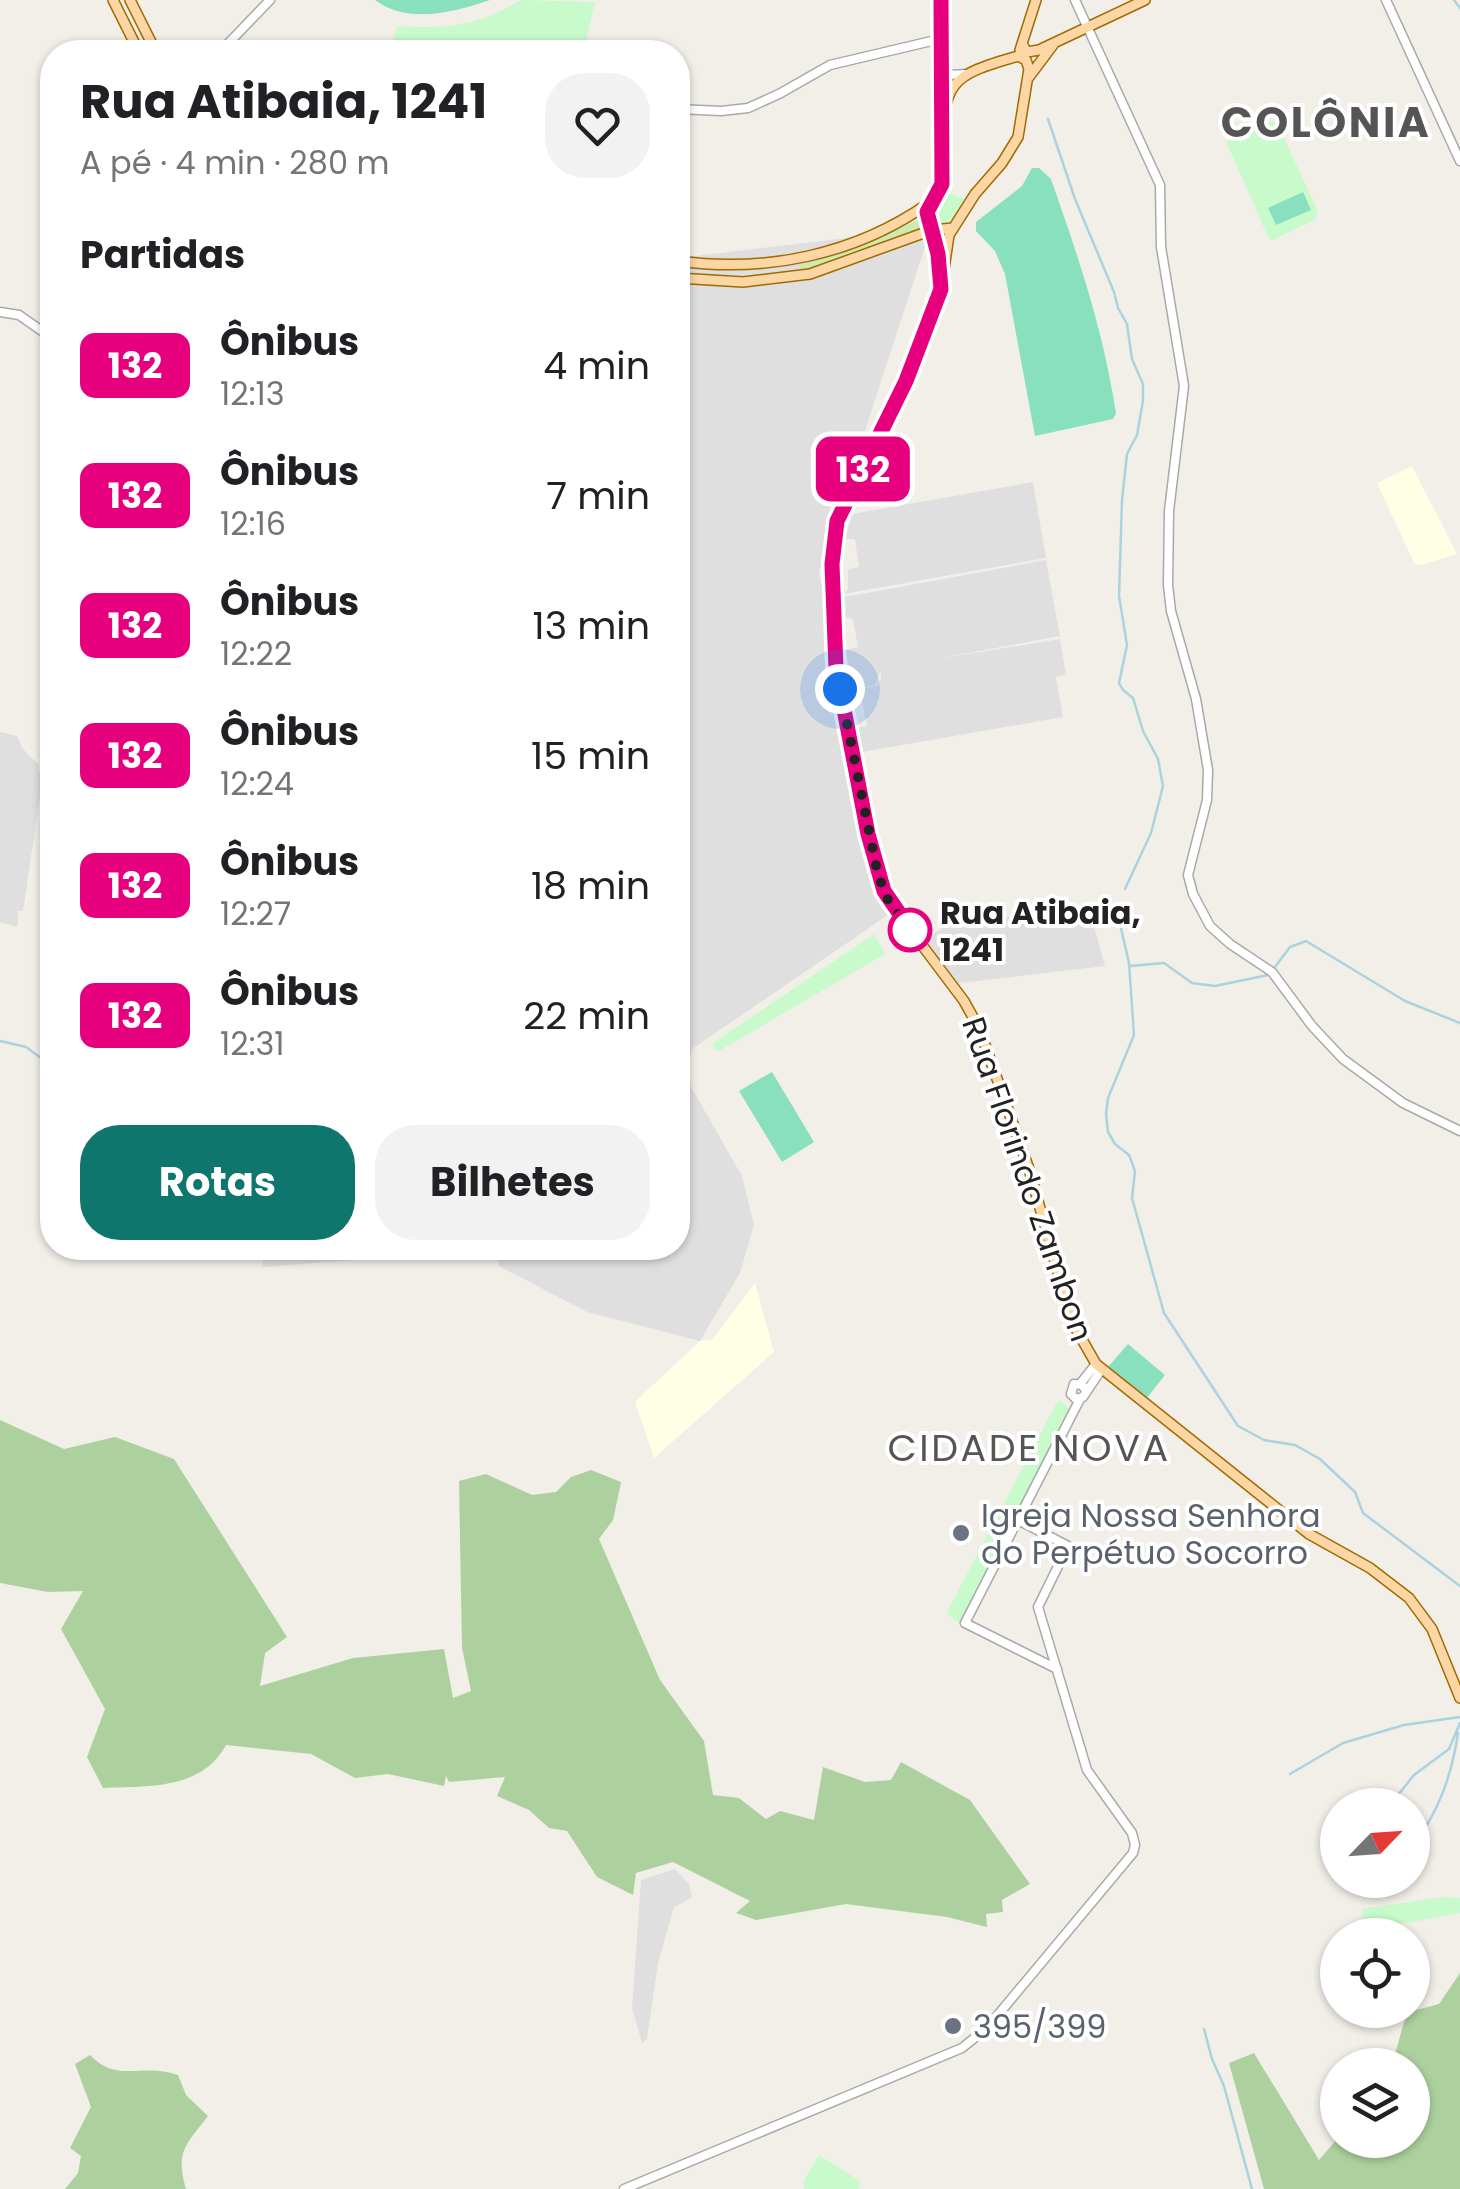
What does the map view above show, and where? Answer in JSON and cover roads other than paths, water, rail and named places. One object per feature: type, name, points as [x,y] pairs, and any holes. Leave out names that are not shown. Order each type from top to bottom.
[{"type":"main road","points":[[113,0],[133,40]]},
{"type":"main road","points":[[130,0],[150,40]]},
{"type":"main road","points":[[1018,56],[1036,0]]},
{"type":"main road","points":[[1022,44],[1027,52],[1054,43],[1145,0]]},
{"type":"main road","points":[[1028,79],[1054,43]]},
{"type":"main road","points":[[938,254],[975,194],[1014,146],[1022,122],[1029,66],[1018,56]]},
{"type":"main road","points":[[942,281],[927,215],[929,203],[942,184],[943,112],[952,85],[1018,56]]},
{"type":"main road","points":[[690,268],[791,260],[867,238],[929,203]]},
{"type":"main road","points":[[690,271],[743,282],[780,278],[833,268],[932,230],[951,232]]},
{"type":"main road","name":"Rua Florindo Zambon","points":[[951,232],[942,281],[906,381],[840,513],[832,551],[836,668],[868,834],[884,891],[979,1028],[1029,1169],[1072,1322],[1099,1367],[1291,1520],[1322,1543],[1370,1568],[1408,1598],[1432,1629],[1460,1698]]},
{"type":"main road","points":[[780,278],[789,271],[791,260]]},
{"type":"street","points":[[232,40],[270,0]]},
{"type":"street","points":[[941,0],[943,112]]},
{"type":"street","points":[[1075,0],[1160,185],[1161,247],[1184,386],[1169,511],[1168,584],[1208,770],[1207,800],[1188,876],[1194,894],[1210,926],[1272,972],[1312,1026],[1343,1058],[1403,1102],[1460,1132]]},
{"type":"street","points":[[1386,0],[1460,162]]},
{"type":"street","points":[[690,110],[748,108],[830,65],[940,40]]},
{"type":"street","points":[[940,56],[949,74],[976,72]]},
{"type":"street","points":[[0,312],[19,315],[40,330]]},
{"type":"street","points":[[1058,1669],[965,1623],[1080,1398],[1074,1398],[1070,1392],[1072,1386],[1083,1386],[1099,1367]]},
{"type":"street","points":[[624,2189],[962,2048],[975,2039],[1132,1853],[1134,1838],[1090,1775],[1038,1606],[1068,1546],[1018,1520]]},
{"type":"street","points":[[1028,1655],[1044,1650],[1049,1641]]},
{"type":"waterway","points":[[1454,0],[1460,8]]},
{"type":"waterway","points":[[1048,119],[1075,199],[1127,324],[1132,359],[1143,384],[1137,435],[1127,454],[1122,500],[1119,596],[1127,645],[1119,683],[1133,698],[1143,731],[1158,759],[1163,786],[1151,833],[1125,889]]},
{"type":"waterway","points":[[1120,924],[1129,963],[1134,1035],[1108,1098],[1108,1132],[1129,1155],[1135,1171],[1132,1198],[1164,1313],[1238,1426],[1264,1440],[1295,1445],[1320,1459],[1355,1492],[1363,1513],[1460,1586]]},
{"type":"waterway","points":[[1275,967],[1290,947],[1306,941],[1405,1001],[1460,1023]]},
{"type":"waterway","points":[[1130,966],[1164,963],[1192,983],[1215,986],[1268,975]]},
{"type":"waterway","points":[[0,1041],[26,1047],[40,1057]]},
{"type":"waterway","points":[[1290,1774],[1343,1743],[1404,1725],[1460,1717]]},
{"type":"waterway","points":[[1404,1788],[1414,1775],[1449,1749],[1460,1723]]},
{"type":"waterway","points":[[1430,1820],[1443,1793],[1458,1733]]},
{"type":"waterway","points":[[1204,2029],[1252,2189]]},
{"type":"place","name":"Rua Atibaia, 1241","points":[[910,930]]},
{"type":"place","name":"Igreja Nossa Senhora do Perpétuo Socorro","points":[[961,1533]]},
{"type":"place","name":"395/399","points":[[953,2026]]},
{"type":"district","name":"COLÔNIA","points":[[1326,122]]},
{"type":"district","name":"CIDADE NOVA","points":[[1029,1447]]}]
